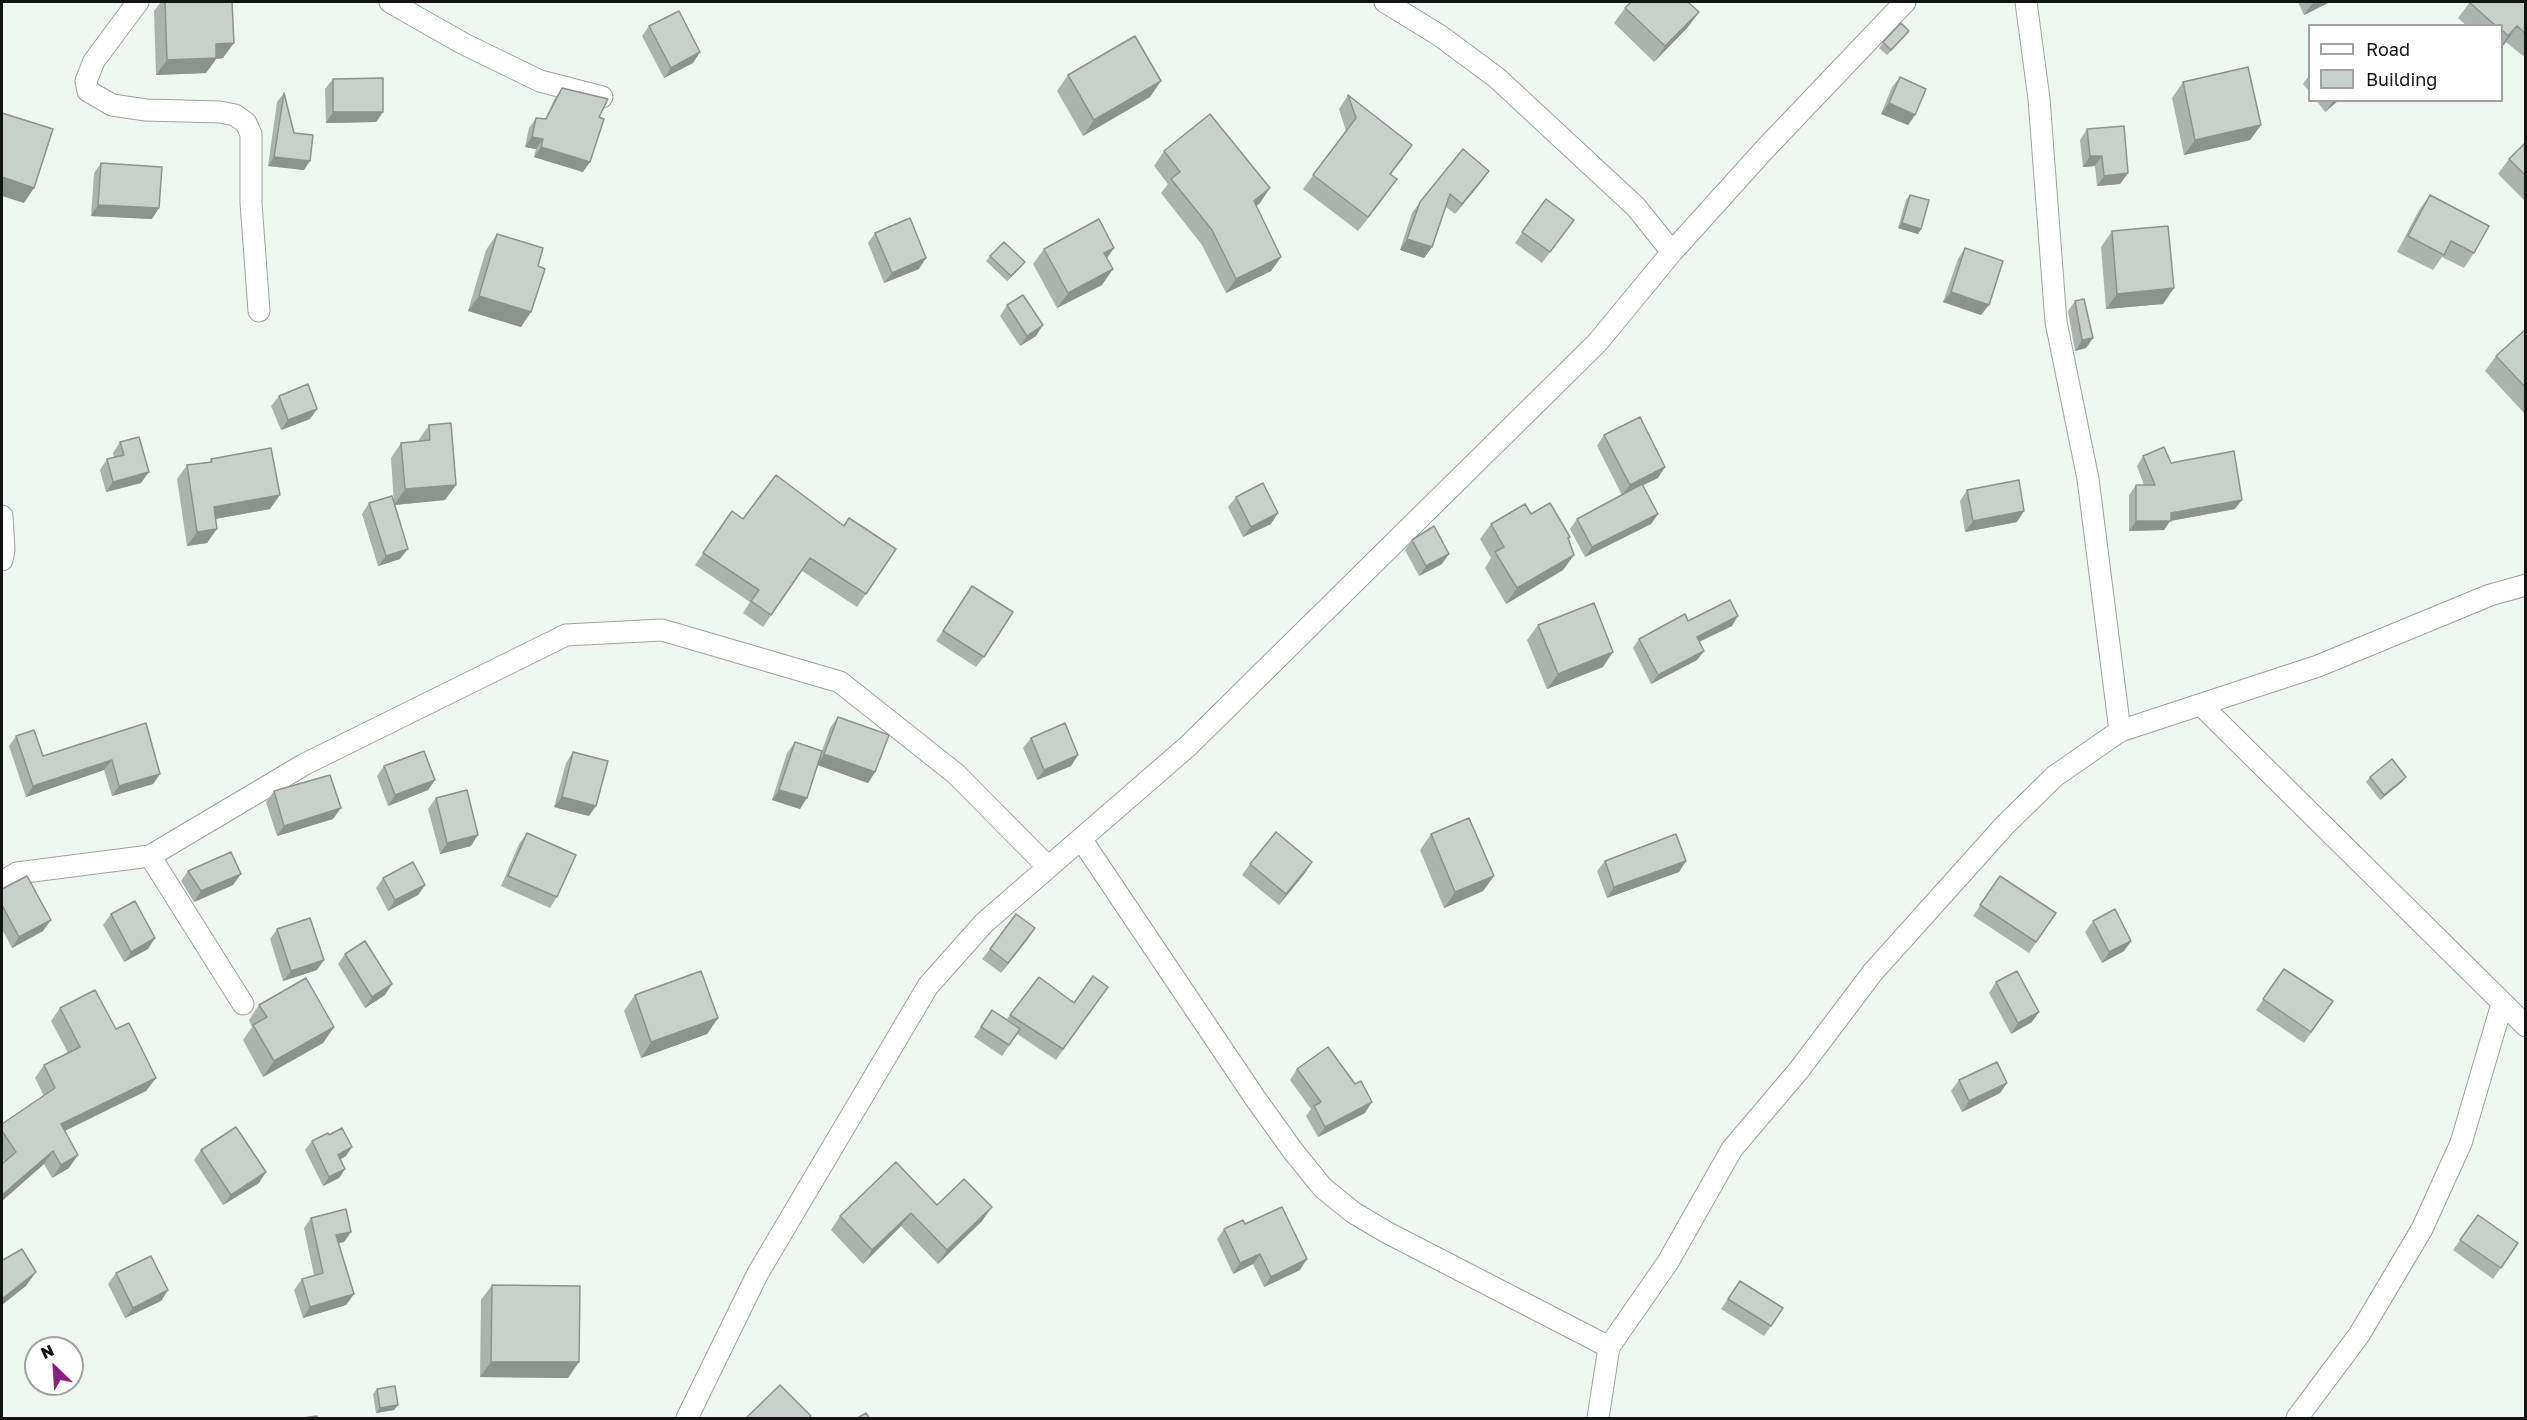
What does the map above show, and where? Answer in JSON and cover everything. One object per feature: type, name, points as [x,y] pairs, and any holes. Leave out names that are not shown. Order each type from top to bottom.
[{"type":"street","points":[[138,2],[94,61],[86,81],[88,91],[112,105],[146,110],[220,112],[235,116],[246,123],[251,134],[251,203],[259,311]]},
{"type":"street","points":[[390,2],[464,44],[540,81],[602,97]]},
{"type":"street","points":[[1385,2],[1439,35],[1497,78],[1636,207],[1672,252]]},
{"type":"street","points":[[687,1419],[758,1273],[928,986],[984,923],[1188,746],[1590,351],[1672,252],[1771,142],[1905,2]]},
{"type":"street","points":[[2026,2],[2039,99],[2056,322],[2088,479],[2120,731]]},
{"type":"street","points":[[2,516],[4,550],[2,560]]},
{"type":"street","points":[[1598,1419],[1609,1347],[1668,1262],[1732,1149],[1799,1070],[1873,972],[1943,897],[2005,825],[2055,776],[2120,731],[2318,666],[2490,595],[2526,585]]},
{"type":"street","points":[[2,882],[17,873],[150,856],[305,764],[566,635],[662,630],[840,682],[956,774],[1048,867]]},
{"type":"street","points":[[2201,705],[2526,1026]]},
{"type":"street","points":[[1081,839],[1286,1142],[1323,1188],[1354,1213],[1388,1233],[1609,1347]]},
{"type":"street","points":[[150,856],[243,1004]]},
{"type":"street","points":[[2297,1419],[2359,1335],[2422,1228],[2461,1143],[2502,1004]]},
{"type":"building","points":[[165,2],[232,2],[234,43],[216,44],[216,58],[167,60]]},
{"type":"building","points":[[1631,2],[1688,2],[1699,12],[1665,46],[1625,8]]},
{"type":"building","points":[[2469,2],[2526,2],[2526,34],[2517,26],[2508,36],[2503,31],[2503,24],[2494,24]]},
{"type":"building","points":[[679,11],[700,52],[671,68],[649,26]]},
{"type":"building","points":[[1901,23],[1909,31],[1891,50],[1883,42]]},
{"type":"building","points":[[1135,36],[1161,81],[1094,120],[1068,75]]},
{"type":"building","points":[[2248,67],[2261,125],[2195,140],[2183,82]]},
{"type":"building","points":[[1900,77],[1926,89],[1915,115],[1889,103]]},
{"type":"building","points":[[383,78],[383,112],[333,112],[333,79]]},
{"type":"building","points":[[562,88],[608,99],[599,117],[604,119],[590,162],[541,147],[543,139],[532,137],[536,118],[546,119]]},
{"type":"building","points":[[284,93],[294,133],[313,135],[310,161],[274,157]]},
{"type":"building","points":[[1348,95],[1412,145],[1390,174],[1397,179],[1368,217],[1313,175],[1356,118]]},
{"type":"building","points":[[2,113],[53,129],[34,188],[2,177]]},
{"type":"building","points":[[1210,114],[1270,188],[1254,201],[1281,257],[1236,279],[1212,230],[1171,179],[1180,172],[1164,151]]},
{"type":"building","points":[[2124,126],[2128,173],[2104,176],[2102,156],[2090,156],[2087,129]]},
{"type":"building","points":[[2526,142],[2526,176],[2509,159]]},
{"type":"building","points":[[1463,149],[1489,171],[1462,204],[1450,194],[1432,247],[1407,239],[1420,202]]},
{"type":"building","points":[[101,163],[162,167],[159,208],[98,205]]},
{"type":"building","points":[[1910,195],[1929,200],[1921,229],[1902,223]]},
{"type":"building","points":[[2430,195],[2489,226],[2474,253],[2451,241],[2444,255],[2408,236]]},
{"type":"building","points":[[1546,199],[1574,220],[1550,252],[1522,232]]},
{"type":"building","points":[[910,218],[926,258],[892,273],[875,233]]},
{"type":"building","points":[[1099,219],[1114,248],[1104,253],[1113,269],[1068,293],[1044,249]]},
{"type":"building","points":[[2168,226],[2174,288],[2117,294],[2112,231]]},
{"type":"building","points":[[497,234],[543,248],[538,266],[545,269],[531,312],[479,296]]},
{"type":"building","points":[[1004,242],[1025,262],[1011,276],[990,256]]},
{"type":"building","points":[[1965,248],[2003,261],[1989,305],[1951,292]]},
{"type":"building","points":[[1023,295],[1043,325],[1027,336],[1007,305]]},
{"type":"building","points":[[2084,299],[2093,338],[2082,340],[2075,301]]},
{"type":"building","points":[[2526,329],[2526,388],[2496,356]]},
{"type":"building","points":[[308,384],[317,409],[288,420],[279,396]]},
{"type":"building","points":[[1640,417],[1665,467],[1630,485],[1604,435]]},
{"type":"building","points":[[451,423],[456,485],[405,489],[401,443],[430,440],[429,425]]},
{"type":"building","points":[[139,437],[149,472],[113,482],[107,459],[124,455],[120,442]]},
{"type":"building","points":[[2164,447],[2171,463],[2234,451],[2242,500],[2171,513],[2171,521],[2136,521],[2136,485],[2155,485],[2143,456]]},
{"type":"building","points":[[271,448],[280,495],[214,507],[217,529],[197,532],[187,465],[212,462],[211,459]]},
{"type":"building","points":[[776,475],[844,526],[849,518],[896,549],[866,594],[810,558],[771,615],[751,601],[759,590],[703,553],[732,511],[743,519]]},
{"type":"building","points":[[2019,480],[2024,511],[1973,521],[1967,490]]},
{"type":"building","points":[[1263,483],[1278,513],[1251,527],[1236,497]]},
{"type":"building","points":[[1642,484],[1658,514],[1592,547],[1577,519]]},
{"type":"building","points":[[392,496],[408,549],[386,556],[369,503]]},
{"type":"building","points":[[1550,503],[1570,537],[1568,538],[1574,555],[1517,588],[1495,552],[1504,547],[1491,524],[1525,504],[1531,514]]},
{"type":"building","points":[[1434,526],[1449,554],[1426,566],[1412,540]]},
{"type":"building","points":[[972,586],[1013,612],[984,657],[943,631]]},
{"type":"building","points":[[1730,600],[1738,616],[1697,637],[1704,651],[1658,675],[1639,639],[1685,614],[1688,621]]},
{"type":"building","points":[[1594,603],[1613,652],[1558,674],[1538,625]]},
{"type":"building","points":[[838,717],[889,735],[875,772],[824,754]]},
{"type":"building","points":[[146,723],[160,774],[119,786],[112,760],[33,786],[16,736],[34,730],[43,756]]},
{"type":"building","points":[[1065,723],[1078,755],[1044,770],[1031,738]]},
{"type":"building","points":[[795,742],[822,751],[807,798],[779,790]]},
{"type":"building","points":[[424,751],[435,780],[395,795],[384,766]]},
{"type":"building","points":[[573,752],[608,761],[596,806],[562,797]]},
{"type":"building","points":[[2392,759],[2406,777],[2384,795],[2370,777]]},
{"type":"building","points":[[330,775],[341,808],[284,826],[274,791]]},
{"type":"building","points":[[467,790],[478,835],[447,843],[436,798]]},
{"type":"building","points":[[1469,818],[1494,876],[1455,892],[1431,834]]},
{"type":"building","points":[[1276,832],[1312,862],[1286,894],[1250,864]]},
{"type":"building","points":[[527,833],[576,855],[557,897],[508,876]]},
{"type":"building","points":[[1676,834],[1686,861],[1614,887],[1605,861]]},
{"type":"building","points":[[231,852],[241,874],[201,891],[188,871]]},
{"type":"building","points":[[413,862],[425,885],[395,900],[383,878]]},
{"type":"building","points":[[27,876],[51,920],[19,937],[2,905],[2,889]]},
{"type":"building","points":[[2000,876],[2056,913],[2036,942],[1980,905]]},
{"type":"building","points":[[135,901],[155,938],[131,952],[111,914]]},
{"type":"building","points":[[2115,909],[2131,941],[2109,952],[2093,921]]},
{"type":"building","points":[[1016,914],[1035,928],[1008,963],[990,949]]},
{"type":"building","points":[[310,918],[324,960],[291,971],[277,929]]},
{"type":"building","points":[[365,941],[392,984],[372,997],[345,954]]},
{"type":"building","points":[[2284,969],[2333,1001],[2311,1032],[2263,999]]},
{"type":"building","points":[[701,971],[718,1018],[651,1042],[635,995]]},
{"type":"building","points":[[2017,971],[2039,1012],[2018,1023],[1996,982]]},
{"type":"building","points":[[1093,976],[1108,987],[1063,1049],[1010,1015],[1039,977],[1074,1003]]},
{"type":"building","points":[[306,978],[334,1027],[274,1061],[253,1025],[267,1017],[259,1005]]},
{"type":"building","points":[[95,990],[116,1029],[129,1023],[156,1078],[61,1124],[78,1155],[61,1165],[53,1151],[2,1195],[2,1164],[16,1152],[2,1131],[2,1124],[55,1088],[44,1065],[80,1047],[60,1008]]},
{"type":"building","points":[[992,1010],[1020,1029],[1009,1045],[981,1027]]},
{"type":"building","points":[[1328,1047],[1355,1084],[1361,1081],[1372,1102],[1325,1127],[1314,1106],[1321,1102],[1297,1069]]},
{"type":"building","points":[[1997,1062],[2007,1083],[1969,1101],[1959,1080]]},
{"type":"building","points":[[236,1127],[266,1172],[231,1195],[201,1150]]},
{"type":"building","points":[[342,1128],[352,1147],[338,1155],[345,1169],[329,1177],[312,1141]]},
{"type":"building","points":[[896,1162],[937,1205],[964,1179],[992,1207],[947,1250],[911,1213],[872,1250],[840,1216]]},
{"type":"building","points":[[1282,1207],[1307,1259],[1271,1277],[1260,1254],[1240,1263],[1224,1229],[1243,1220],[1245,1224]]},
{"type":"building","points":[[346,1209],[351,1232],[336,1235],[354,1294],[310,1307],[302,1279],[323,1273],[311,1218]]},
{"type":"building","points":[[2478,1215],[2518,1243],[2501,1268],[2460,1240]]},
{"type":"building","points":[[22,1249],[36,1272],[2,1299],[2,1257],[3,1260]]},
{"type":"building","points":[[151,1256],[168,1290],[133,1308],[116,1273]]},
{"type":"building","points":[[1740,1281],[1783,1308],[1771,1326],[1728,1299]]},
{"type":"building","points":[[492,1285],[580,1286],[579,1362],[491,1362]]},
{"type":"building","points":[[780,1385],[811,1416],[808,1419],[745,1419]]},
{"type":"building","points":[[395,1386],[398,1405],[380,1408],[377,1389]]},
{"type":"building","points":[[866,1413],[870,1419],[856,1419]]},
{"type":"building","points":[[317,1416],[317,1419],[296,1419]]}]
